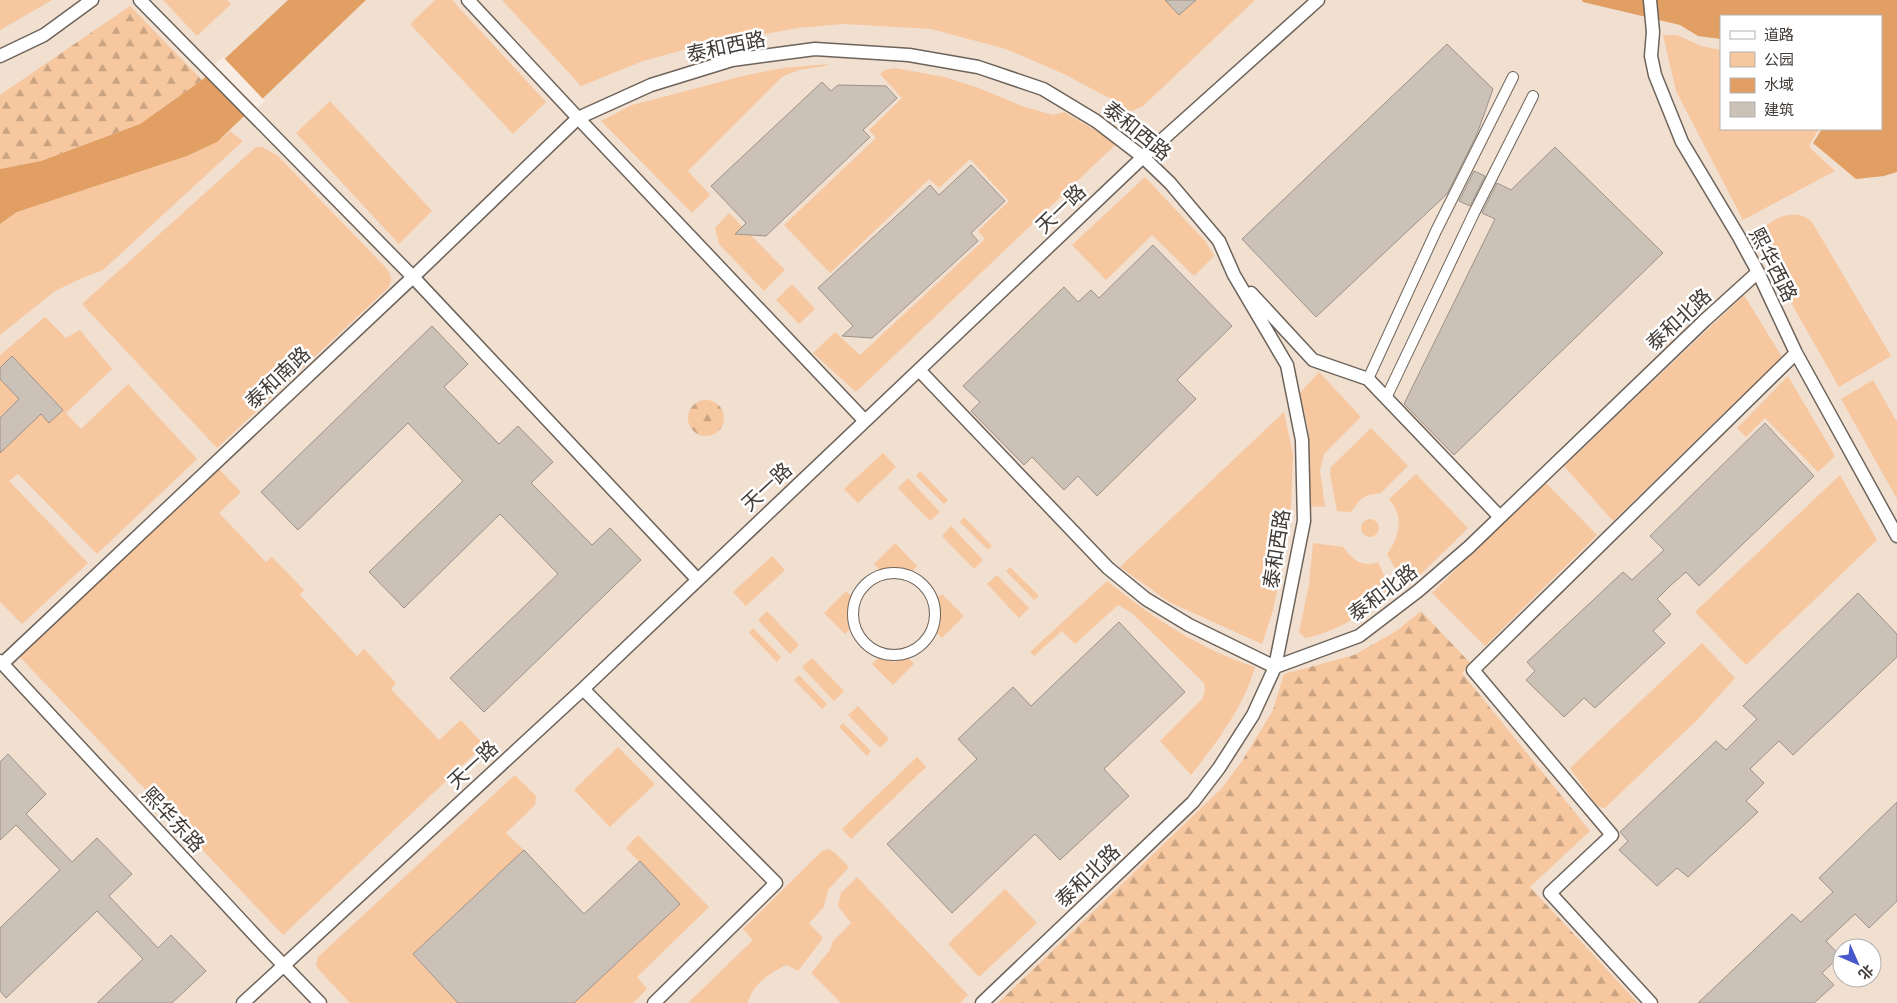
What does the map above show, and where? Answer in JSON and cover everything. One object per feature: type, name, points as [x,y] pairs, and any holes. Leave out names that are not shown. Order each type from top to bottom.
[{"type":"street","points":[[0,56],[44,35],[92,0]]},
{"type":"street","points":[[140,0],[413,277],[698,579]]},
{"type":"street","points":[[468,0],[865,421]]},
{"type":"street","name":"天一路","points":[[243,1003],[583,688],[1143,157],[1318,0]]},
{"type":"street","name":"熙华西路","points":[[1650,0],[1653,32],[1651,56],[1655,75],[1682,142],[1758,272],[1796,353],[1897,536]]},
{"type":"street","name":"泰和西路","points":[[578,118],[651,85],[732,60],[815,49],[909,55],[978,67],[1043,89],[1096,121],[1143,157],[1170,183],[1219,241],[1234,275],[1287,365],[1302,440],[1304,521],[1275,666]]},
{"type":"street","points":[[1368,379],[1436,231],[1513,77]]},
{"type":"street","points":[[1386,398],[1474,213],[1533,96]]},
{"type":"street","name":"泰和南路","points":[[1,663],[413,277],[578,118]]},
{"type":"street","name":"泰和北路","points":[[982,1003],[1193,802],[1219,768],[1254,715],[1275,666],[1359,636],[1418,591],[1469,547],[1704,320],[1758,272]]},
{"type":"street","points":[[1234,275],[1313,360],[1368,379],[1500,517]]},
{"type":"street","points":[[1652,1003],[1550,893],[1612,835],[1473,670],[1796,353]]},
{"type":"street","points":[[919,370],[1108,568],[1146,599],[1189,625],[1275,666]]},
{"type":"street","points":[[896,574],[914,578],[924,586],[933,603],[934,622],[929,634],[921,644],[911,651],[898,655],[873,650],[863,642],[856,631],[853,619],[853,606],[858,594],[866,584],[877,577],[896,574]]},
{"type":"street","name":"熙华东路","points":[[1,663],[320,1003]]},
{"type":"street","points":[[583,688],[776,883],[654,1003]]},
{"type":"shaded area","points":[[0,0],[1897,0],[1897,1003],[0,1003]]},
{"type":"green space","points":[[0,0],[52,0],[0,30]]},
{"type":"green space","points":[[163,0],[227,0],[231,4],[197,36]]},
{"type":"green space","points":[[435,0],[452,0],[546,102],[513,134],[410,24]]},
{"type":"green space","points":[[502,0],[1255,0],[1143,106],[1127,113],[1111,99],[1064,74],[1006,49],[931,29],[843,24],[798,28],[694,47],[643,61],[581,86]]},
{"type":"green space","points":[[130,6],[202,80],[140,124],[41,161],[0,169],[0,95]]},
{"type":"green space","points":[[1663,35],[1677,35],[1701,46],[1720,50],[1720,130],[1818,130],[1809,145],[1835,171],[1743,220],[1676,91]]},
{"type":"green space","points":[[829,64],[799,70],[782,77],[688,171],[710,195],[692,213],[601,121],[632,105],[747,75],[783,68]]},
{"type":"green space","points":[[895,68],[944,77],[979,88],[1022,106],[1053,115],[1064,112],[1108,138],[1115,145],[856,392],[813,353],[835,332],[860,355],[985,239],[978,231],[1009,201],[970,159],[939,188],[929,179],[830,273],[784,225],[876,138],[869,130],[902,98],[880,74],[885,70]]},
{"type":"green space","points":[[330,101],[432,211],[399,244],[296,133]]},
{"type":"green space","points":[[230,131],[243,141],[103,270],[55,291],[0,335],[0,224],[17,212],[187,156],[217,142]]},
{"type":"green space","points":[[256,147],[262,147],[278,156],[387,269],[391,276],[391,281],[388,288],[217,448],[82,304]]},
{"type":"green space","points":[[1145,177],[1206,242],[1214,256],[1194,276],[1152,235],[1106,280],[1072,245]]},
{"type":"green space","points":[[729,213],[785,270],[764,291],[719,244],[715,228]]},
{"type":"green space","points":[[1787,215],[1801,215],[1812,222],[1891,356],[1839,387],[1752,234],[1778,218]]},
{"type":"green space","points":[[792,284],[815,309],[799,324],[776,300]]},
{"type":"green space","points":[[1744,295],[1782,357],[1613,521],[1564,466]]},
{"type":"green space","points":[[45,317],[66,338],[80,330],[112,369],[66,413],[81,429],[128,384],[197,459],[97,554],[18,474],[9,481],[88,563],[22,624],[0,602],[0,355]]},
{"type":"green space","points":[[1319,372],[1361,417],[1324,454],[1320,470],[1325,507],[1309,506],[1309,433],[1300,393]]},
{"type":"green space","points":[[1788,376],[1835,456],[1818,472],[1765,418],[1746,437],[1737,428]]},
{"type":"green space","points":[[1873,380],[1897,422],[1897,499],[1841,399]]},
{"type":"green space","points":[[706,400],[713,401],[719,405],[723,411],[723,425],[719,431],[713,435],[706,436],[699,435],[693,431],[689,425],[688,418],[689,411],[693,405],[699,401]]},
{"type":"green space","points":[[1284,412],[1293,455],[1291,507],[1285,552],[1273,610],[1262,644],[1169,602],[1120,567]]},
{"type":"green space","points":[[1371,428],[1408,466],[1381,493],[1368,495],[1360,500],[1351,512],[1337,511],[1330,474],[1331,467]]},
{"type":"green space","points":[[883,453],[896,467],[858,503],[844,489]]},
{"type":"green space","points":[[218,468],[241,492],[219,513],[266,562],[272,557],[304,590],[300,595],[357,656],[364,649],[396,683],[391,689],[439,740],[461,720],[484,745],[283,935],[19,656]]},
{"type":"green space","points":[[920,471],[948,500],[944,504],[916,476]]},
{"type":"green space","points":[[1416,474],[1468,528],[1414,581],[1403,582],[1387,554],[1395,541],[1399,527],[1397,513],[1389,499]]},
{"type":"green space","points":[[1840,475],[1877,540],[1746,665],[1695,612]]},
{"type":"green space","points":[[908,478],[940,512],[930,521],[898,488]]},
{"type":"green space","points":[[1545,482],[1597,535],[1485,646],[1432,593]]},
{"type":"green space","points":[[964,517],[992,546],[988,550],[960,522]]},
{"type":"green space","points":[[1370,519],[1376,522],[1379,528],[1376,534],[1370,537],[1364,534],[1361,528],[1364,522]]},
{"type":"green space","points":[[951,526],[983,560],[974,569],[942,536]]},
{"type":"green space","points":[[895,543],[917,566],[912,572],[897,567],[881,571],[874,564]]},
{"type":"green space","points":[[1313,543],[1343,547],[1358,562],[1372,564],[1378,562],[1386,580],[1396,593],[1365,613],[1327,632],[1305,638],[1299,632],[1309,585]]},
{"type":"green space","points":[[772,556],[785,570],[746,606],[733,592]]},
{"type":"green space","points":[[1010,567],[1039,596],[1034,600],[1006,571]]},
{"type":"green space","points":[[997,575],[1029,608],[1019,618],[987,584]]},
{"type":"green space","points":[[1107,581],[1177,631],[1234,660],[1255,667],[1244,697],[1228,724],[1191,775],[1160,741],[1203,698],[1204,683],[1132,613],[1118,605],[1075,644],[1062,631],[1034,656],[1030,652]]},
{"type":"green space","points":[[846,591],[851,596],[847,612],[850,629],[845,634],[824,613]]},
{"type":"green space","points":[[942,594],[964,616],[942,638],[935,632],[940,615],[936,599]]},
{"type":"green space","points":[[767,611],[799,645],[790,654],[758,620]]},
{"type":"green space","points":[[1421,611],[1470,663],[1462,673],[1590,831],[1530,887],[1638,1003],[998,1003],[1222,788],[1242,761],[1273,710],[1284,674],[1354,655],[1395,632]]},
{"type":"green space","points":[[753,628],[781,657],[777,662],[749,633]]},
{"type":"green space","points":[[1702,643],[1735,678],[1697,720],[1605,808],[1599,807],[1570,768]]},
{"type":"green space","points":[[908,657],[914,664],[893,685],[872,664],[878,658],[895,662]]},
{"type":"green space","points":[[812,658],[844,691],[834,701],[802,667]]},
{"type":"green space","points":[[799,675],[827,704],[822,709],[794,680]]},
{"type":"green space","points":[[858,706],[889,739],[880,748],[848,715]]},
{"type":"green space","points":[[843,723],[871,751],[867,756],[839,727]]},
{"type":"green space","points":[[618,747],[655,784],[610,827],[574,790]]},
{"type":"green space","points":[[917,757],[926,767],[851,839],[842,829]]},
{"type":"green space","points":[[515,775],[536,796],[535,805],[506,833],[524,850],[413,954],[458,1003],[350,1003],[319,970],[316,964],[318,957]]},
{"type":"green space","points":[[638,835],[709,907],[637,977],[647,989],[633,1003],[574,1003],[680,904],[626,848]]},
{"type":"green space","points":[[828,849],[834,852],[849,867],[828,890],[824,907],[809,923],[823,938],[798,971],[787,965],[775,971],[763,979],[753,990],[748,1003],[688,1003],[753,940],[743,929],[822,851]]},
{"type":"green space","points":[[857,877],[968,995],[960,1003],[841,1003],[811,973],[830,950],[833,941],[851,923],[838,906],[841,893]]},
{"type":"green space","points":[[1005,889],[1037,923],[979,977],[948,944]]},
{"type":"water","points":[[288,0],[366,0],[217,142],[187,156],[17,212],[0,224],[0,169],[41,161],[140,124],[202,80]]},
{"type":"water","points":[[1582,0],[1897,0],[1897,172],[1884,176],[1856,179],[1813,143],[1821,130],[1882,130],[1882,15],[1720,15],[1720,39],[1698,36],[1680,25],[1583,2]]},
{"type":"pier","points":[[223,57],[265,101],[248,117],[206,72]]},
{"type":"building","points":[[1165,0],[1196,0],[1179,15]]},
{"type":"building","points":[[1447,44],[1493,89],[1477,134],[1447,194],[1316,317],[1242,239]]},
{"type":"building","points":[[822,82],[831,91],[838,85],[886,86],[897,98],[863,130],[870,137],[766,236],[735,234],[746,223],[711,186]]},
{"type":"building","points":[[1555,147],[1663,253],[1454,455],[1404,404],[1495,219],[1482,213],[1497,183],[1511,190]]},
{"type":"building","points":[[971,165],[1005,201],[971,233],[978,241],[872,338],[842,336],[853,326],[818,288],[930,185],[939,195]]},
{"type":"building","points":[[1474,171],[1485,176],[1470,206],[1459,201]]},
{"type":"building","points":[[1153,245],[1232,326],[1177,380],[1196,399],[1097,496],[1078,476],[1064,490],[1032,457],[1024,465],[971,411],[980,402],[963,386],[1064,287],[1078,302],[1091,290],[1099,298]]},
{"type":"building","points":[[432,326],[468,364],[444,387],[499,444],[518,426],[553,462],[531,483],[592,545],[610,528],[641,560],[484,712],[450,678],[558,574],[500,514],[404,608],[369,572],[463,481],[408,423],[298,530],[261,492]]},
{"type":"building","points":[[12,356],[63,410],[49,423],[41,414],[0,453],[0,418],[19,399],[0,379],[0,368]]},
{"type":"building","points":[[1765,423],[1814,476],[1699,586],[1686,572],[1670,586],[1657,599],[1671,614],[1653,631],[1665,643],[1595,708],[1584,698],[1564,717],[1526,680],[1535,671],[1527,662],[1623,572],[1632,580],[1664,550],[1650,536]]},
{"type":"building","points":[[1858,593],[1897,634],[1897,657],[1793,755],[1779,741],[1750,769],[1764,783],[1746,801],[1758,812],[1688,877],[1677,868],[1657,886],[1619,850],[1628,841],[1620,832],[1716,741],[1726,750],[1757,719],[1743,706]]},
{"type":"building","points":[[1119,622],[1185,692],[1104,769],[1129,796],[1060,860],[1035,834],[952,913],[887,844],[977,759],[958,739],[1013,687],[1031,706]]},
{"type":"building","points":[[8,754],[46,794],[26,814],[72,862],[97,838],[132,874],[109,896],[158,948],[171,935],[206,971],[172,1003],[97,1003],[143,959],[97,911],[6,998],[0,991],[0,928],[60,870],[16,825],[0,840],[0,762]]},
{"type":"building","points":[[1897,802],[1897,901],[1869,928],[1855,914],[1826,941],[1832,947],[1832,964],[1822,973],[1832,983],[1832,987],[1814,1003],[1698,1003],[1792,914],[1801,922],[1833,892],[1819,878]]},
{"type":"building","points":[[524,850],[584,914],[640,861],[680,904],[574,1003],[458,1003],[413,954]]}]
